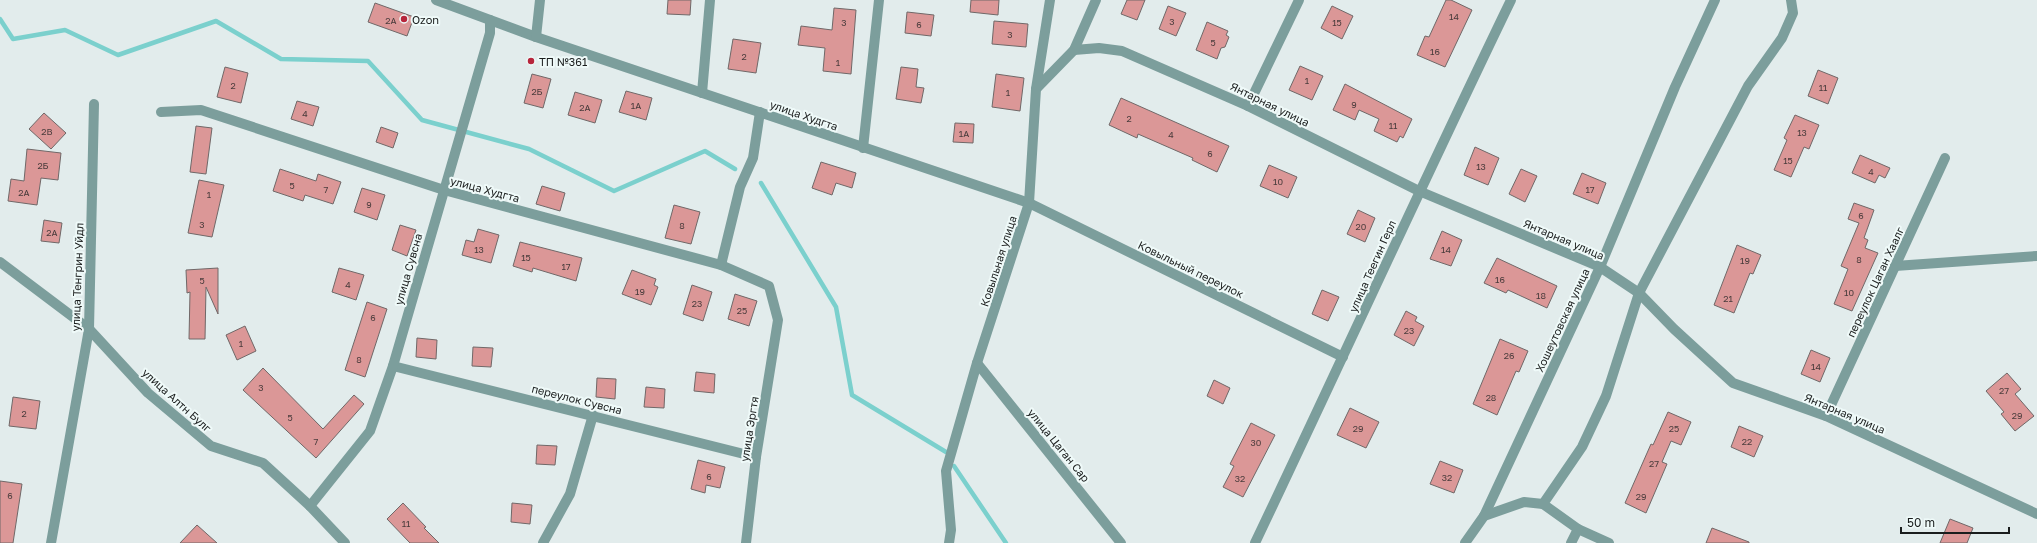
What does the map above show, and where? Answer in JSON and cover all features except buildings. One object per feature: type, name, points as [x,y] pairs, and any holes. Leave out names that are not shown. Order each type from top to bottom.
[{"type":"street","name":"улица Худгта","points":[[436,0],[536,37],[1029,203]]},
{"type":"street","points":[[536,37],[540,0]]},
{"type":"street","points":[[702,93],[710,0]]},
{"type":"street","points":[[863,148],[878,0]]},
{"type":"street","name":"Ковыльная улица","points":[[948,543],[951,530],[946,471],[978,363],[1029,203],[1036,89],[1050,0]]},
{"type":"street","points":[[1036,89],[1074,50],[1096,0]]},
{"type":"street","points":[[1248,106],[1298,0]]},
{"type":"street","name":"улица Теегин Герл","points":[[1255,543],[1343,357],[1419,191],[1511,0]]},
{"type":"street","name":"Хошеутовская улица","points":[[1465,543],[1484,516],[1600,266],[1675,87],[1715,0]]},
{"type":"street","points":[[1542,504],[1585,441],[1606,396],[1639,294],[1748,86],[1782,38],[1793,13],[1791,0]]},
{"type":"street","name":"улица Сувсна","points":[[310,506],[370,431],[392,366],[444,190],[490,32],[490,20]]},
{"type":"street","name":"Янтарная улица","points":[[1074,50],[1099,48],[1122,51],[1248,106],[1419,191],[1600,266],[1639,294],[1674,329],[1733,383],[1826,416],[2037,514]]},
{"type":"street","name":"улица Тенгрин Уйдл","points":[[51,543],[89,329],[94,104]]},
{"type":"street","name":"улица Худгта","points":[[161,112],[201,110],[444,190],[720,265],[769,286],[778,320]]},
{"type":"street","points":[[720,265],[740,187],[753,158],[760,112]]},
{"type":"street","name":"переулок Цаган Хаалг","points":[[1826,416],[1945,158]]},
{"type":"street","name":"Ковыльный переулок","points":[[1029,203],[1343,357]]},
{"type":"street","points":[[1895,266],[2037,256]]},
{"type":"street","name":"улица Алтн Булг","points":[[0,262],[89,329],[148,393],[211,446],[263,463],[310,506],[345,543]]},
{"type":"street","name":"улица Эргтя","points":[[746,543],[756,457],[778,320]]},
{"type":"street","name":"улица Цаган Сар","points":[[978,363],[1121,543]]},
{"type":"street","name":"переулок Сувсна","points":[[392,366],[593,415],[756,457]]},
{"type":"street","points":[[543,543],[570,494],[593,415]]},
{"type":"street","points":[[1484,516],[1524,502],[1542,504],[1578,529],[1609,543]]},
{"type":"street","points":[[1571,543],[1578,529]]},
{"type":"waterway","points":[[0,19],[13,39],[65,30],[118,55],[216,21],[281,59],[368,61],[422,120],[529,149],[614,191],[705,151],[735,169]]},
{"type":"waterway","points":[[761,183],[836,307],[852,395],[946,452]]},
{"type":"waterway","points":[[954,466],[1006,543]]},
{"type":"place","name":"Ozon","points":[[404,19]]},
{"type":"place","name":"ТП №361","points":[[531,61]]}]
